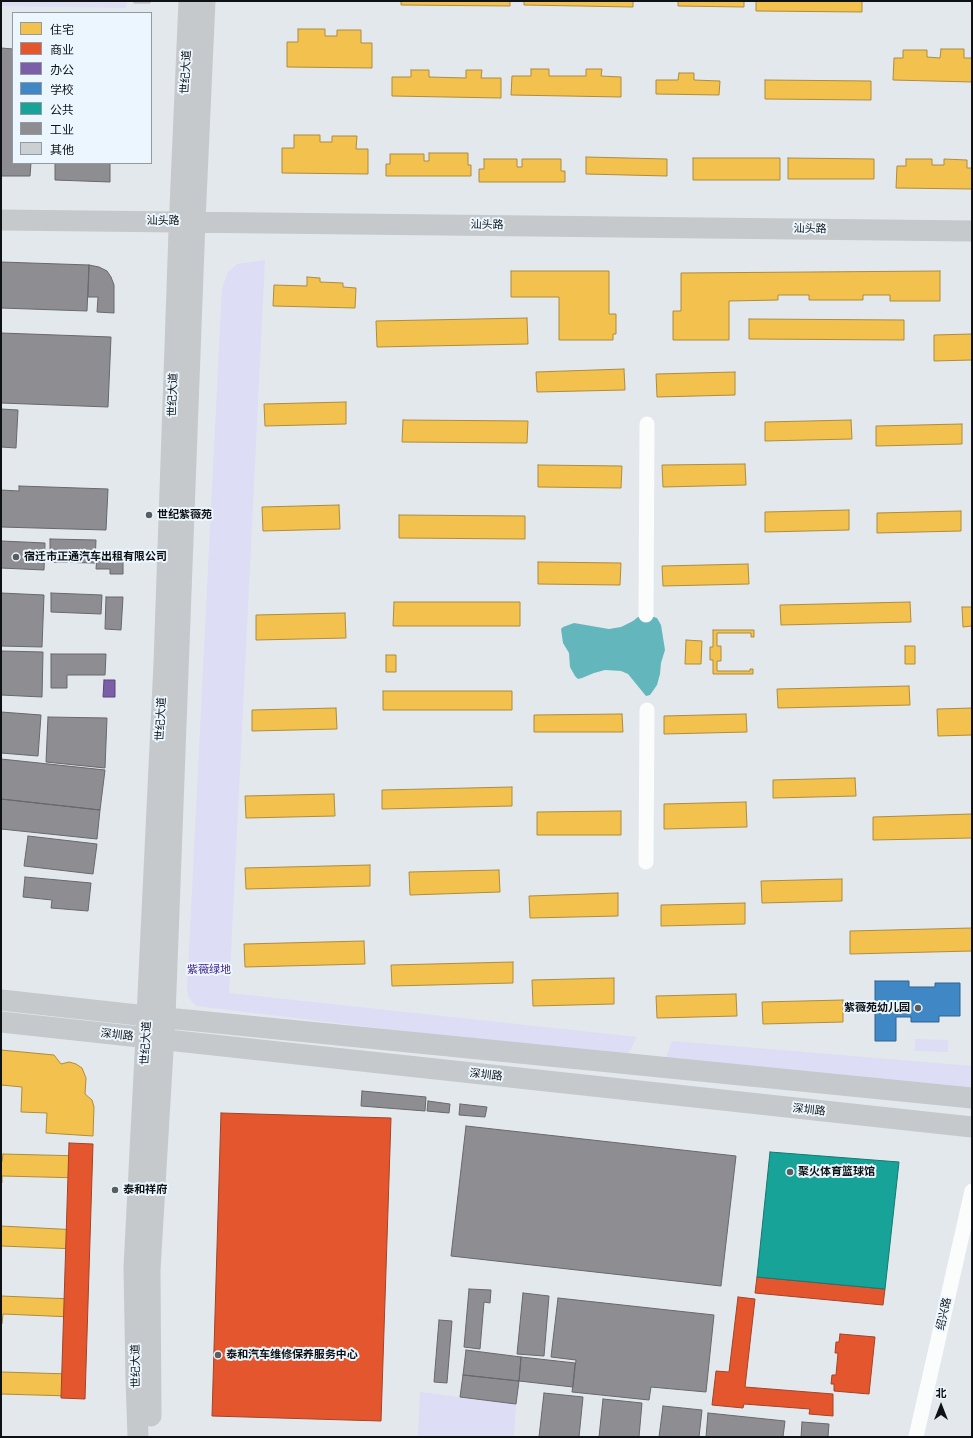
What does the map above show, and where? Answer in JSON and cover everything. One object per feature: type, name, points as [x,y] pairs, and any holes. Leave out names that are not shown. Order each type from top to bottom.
[{"type":"street","name":"世纪大道","points":[[152,1437],[150,1270],[155,1039],[187,226],[189,1]]},
{"type":"street","name":"世纪大道","points":[[187,226],[206,1]]},
{"type":"street","name":"汕头路","points":[[1,220],[187,226],[972,240]]},
{"type":"street","name":"汕头路","points":[[1,229],[187,226],[972,231]]},
{"type":"street","points":[[646,615],[647,424]]},
{"type":"street","points":[[646,862],[647,710]]},
{"type":"street","name":"深圳路","points":[[1,1000],[156,1017],[972,1098]]},
{"type":"street","name":"深圳路","points":[[1,1022],[972,1127]]},
{"type":"street","name":"世纪大道","points":[[138,1437],[134,1267],[155,1039]]},
{"type":"street","name":"绍兴路","points":[[916,1437],[972,1191]]},
{"type":"green space","points":[[1,1],[127,1],[126,8],[1,6]]},
{"type":"green space","name":"紫薇绿地","points":[[265,260],[229,993],[637,1037],[626,1058],[204,1007],[197,1006],[188,996],[187,990],[222,288],[228,272],[237,264]]},
{"type":"green space","points":[[915,1039],[948,1040],[948,1052],[915,1051]]},
{"type":"green space","points":[[672,1041],[972,1066],[972,1086],[963,1090],[665,1061]]},
{"type":"green space","points":[[420,1392],[516,1404],[514,1437],[418,1437]]},
{"type":"water","points":[[638,617],[657,618],[661,625],[665,650],[657,685],[650,695],[646,696],[628,674],[621,671],[605,670],[578,679],[575,676],[570,667],[569,653],[563,643],[561,629],[563,627],[574,623],[609,629],[621,627]]},
{"type":"building: 住宅","points":[[401,1],[510,1],[510,6],[401,5]]},
{"type":"building: 住宅","points":[[524,1],[633,1],[633,7],[524,5]]},
{"type":"building: 住宅","points":[[678,1],[744,1],[744,7],[678,6]]},
{"type":"building: 住宅","points":[[756,1],[862,1],[862,12],[756,11]]},
{"type":"building: 住宅","points":[[298,29],[325,29],[325,36],[337,36],[337,30],[361,30],[361,43],[372,43],[372,68],[287,67],[287,42],[298,42]]},
{"type":"building: 住宅","points":[[941,49],[964,49],[964,58],[972,58],[972,82],[893,80],[894,58],[903,58],[903,50],[927,50],[927,57],[940,58]]},
{"type":"building: 住宅","points":[[531,69],[549,69],[549,76],[586,76],[586,69],[602,69],[601,76],[621,77],[621,97],[511,95],[512,76],[531,76]]},
{"type":"building: 住宅","points":[[411,70],[429,70],[429,77],[466,78],[466,70],[482,70],[481,78],[501,78],[501,98],[392,96],[392,77],[411,77]]},
{"type":"building: 住宅","points":[[679,73],[694,73],[694,80],[720,81],[719,95],[656,94],[656,80],[678,80]]},
{"type":"building: 住宅","points":[[765,80],[871,81],[871,100],[765,99]]},
{"type":"building: 住宅","points":[[294,135],[320,135],[320,142],[332,142],[332,136],[357,136],[356,149],[368,149],[368,174],[282,173],[282,148],[294,148]]},
{"type":"building: 住宅","points":[[429,153],[468,153],[468,165],[471,165],[471,176],[386,176],[386,164],[390,164],[390,154],[424,154],[424,161],[429,161]]},
{"type":"building: 住宅","points":[[586,157],[667,159],[667,176],[586,174]]},
{"type":"building: 住宅","points":[[693,158],[780,158],[780,180],[693,180]]},
{"type":"building: 住宅","points":[[788,158],[874,159],[874,179],[788,179]]},
{"type":"building: 住宅","points":[[484,159],[517,159],[517,167],[522,167],[522,159],[561,159],[561,171],[565,171],[565,182],[479,182],[479,169],[484,169]]},
{"type":"building: 住宅","points":[[906,159],[932,159],[932,165],[944,165],[944,159],[967,160],[967,168],[972,168],[972,189],[896,188],[897,166],[906,166]]},
{"type":"building: 住宅","points":[[511,271],[609,271],[609,314],[616,314],[616,334],[613,334],[613,340],[559,340],[559,297],[511,297]]},
{"type":"building: 住宅","points":[[940,271],[940,301],[890,301],[890,295],[863,295],[863,300],[809,300],[809,295],[778,295],[778,300],[729,301],[729,340],[673,340],[673,311],[681,311],[681,273]]},
{"type":"building: 住宅","points":[[307,277],[320,278],[320,282],[343,283],[343,287],[356,288],[355,308],[273,306],[274,285],[307,286]]},
{"type":"building: 住宅","points":[[527,318],[528,344],[377,347],[376,321]]},
{"type":"building: 住宅","points":[[749,319],[904,320],[904,340],[749,339]]},
{"type":"building: 住宅","points":[[972,334],[972,360],[934,361],[934,335]]},
{"type":"building: 住宅","points":[[624,369],[625,390],[537,392],[536,372]]},
{"type":"building: 住宅","points":[[735,372],[735,395],[657,397],[656,374]]},
{"type":"building: 住宅","points":[[346,402],[346,424],[265,426],[264,404]]},
{"type":"building: 住宅","points":[[403,420],[528,421],[527,443],[402,442]]},
{"type":"building: 住宅","points":[[851,420],[852,439],[765,441],[765,422]]},
{"type":"building: 住宅","points":[[962,424],[962,444],[876,446],[876,426]]},
{"type":"building: 住宅","points":[[745,464],[746,485],[663,487],[662,465]]},
{"type":"building: 住宅","points":[[538,465],[622,466],[621,488],[538,487]]},
{"type":"building: 住宅","points":[[339,505],[340,529],[263,531],[262,507]]},
{"type":"building: 住宅","points":[[849,510],[849,530],[765,532],[765,512]]},
{"type":"building: 住宅","points":[[961,511],[961,531],[877,533],[877,513]]},
{"type":"building: 住宅","points":[[399,515],[525,516],[525,539],[399,538]]},
{"type":"building: 住宅","points":[[538,562],[621,563],[620,585],[538,584]]},
{"type":"building: 住宅","points":[[748,564],[749,584],[663,586],[662,566]]},
{"type":"building: 住宅","points":[[394,602],[520,602],[520,626],[393,626]]},
{"type":"building: 住宅","points":[[910,602],[911,622],[781,625],[780,605]]},
{"type":"building: 住宅","points":[[962,607],[972,607],[972,626],[963,627]]},
{"type":"building: 住宅","points":[[345,613],[346,638],[256,640],[256,615]]},
{"type":"building: 住宅","points":[[713,630],[754,630],[754,637],[751,637],[751,633],[717,633],[717,646],[721,646],[721,661],[717,661],[717,671],[750,671],[750,669],[753,669],[753,674],[713,674],[713,660],[710,660],[710,647],[713,647]]},
{"type":"building: 住宅","points":[[686,640],[702,641],[701,664],[685,664]]},
{"type":"building: 住宅","points":[[905,646],[915,646],[915,664],[905,664]]},
{"type":"building: 住宅","points":[[386,655],[396,655],[396,672],[386,672]]},
{"type":"building: 住宅","points":[[909,686],[910,705],[778,708],[777,689]]},
{"type":"building: 住宅","points":[[383,691],[512,691],[512,710],[383,710]]},
{"type":"building: 住宅","points":[[336,708],[337,729],[252,731],[252,710]]},
{"type":"building: 住宅","points":[[972,708],[972,735],[938,736],[937,709]]},
{"type":"building: 住宅","points":[[622,714],[623,732],[534,732],[534,715]]},
{"type":"building: 住宅","points":[[746,714],[747,732],[664,734],[664,716]]},
{"type":"building: 住宅","points":[[855,778],[856,796],[773,798],[773,780]]},
{"type":"building: 住宅","points":[[512,787],[512,806],[382,809],[382,790]]},
{"type":"building: 住宅","points":[[334,794],[335,816],[246,818],[245,796]]},
{"type":"building: 住宅","points":[[746,802],[747,827],[664,829],[664,804]]},
{"type":"building: 住宅","points":[[621,811],[621,835],[537,835],[537,812]]},
{"type":"building: 住宅","points":[[972,814],[972,838],[873,840],[873,817]]},
{"type":"building: 住宅","points":[[370,865],[370,886],[246,889],[245,868]]},
{"type":"building: 住宅","points":[[499,870],[500,892],[410,895],[409,872]]},
{"type":"building: 住宅","points":[[842,879],[842,901],[762,903],[761,881]]},
{"type":"building: 住宅","points":[[618,893],[618,916],[530,918],[529,896]]},
{"type":"building: 住宅","points":[[745,903],[745,924],[661,926],[661,905]]},
{"type":"building: 住宅","points":[[972,928],[972,951],[850,954],[850,931]]},
{"type":"building: 住宅","points":[[364,941],[365,964],[245,967],[244,944]]},
{"type":"building: 住宅","points":[[513,962],[513,983],[392,986],[391,965]]},
{"type":"building: 住宅","points":[[614,978],[614,1004],[533,1006],[532,980]]},
{"type":"building: 住宅","points":[[736,994],[737,1016],[657,1018],[656,996]]},
{"type":"building: 住宅","points":[[843,1000],[843,1022],[763,1024],[762,1002]]},
{"type":"building: 住宅","points":[[1,1050],[54,1055],[61,1064],[69,1062],[82,1068],[86,1078],[85,1094],[92,1100],[94,1107],[93,1136],[46,1133],[47,1113],[21,1112],[22,1087],[1,1085]]},
{"type":"building: 住宅","points":[[3,1154],[83,1156],[82,1178],[2,1176],[1,1183],[1,1162]]},
{"type":"building: 住宅","points":[[1,1226],[78,1230],[77,1249],[1,1246]]},
{"type":"building: 住宅","points":[[1,1296],[73,1299],[72,1317],[3,1314],[1,1324]]},
{"type":"building: 住宅","points":[[1,1372],[71,1374],[70,1396],[1,1394]]},
{"type":"building: 商业","points":[[221,1113],[391,1118],[381,1421],[212,1416]]},
{"type":"building: 商业","points":[[69,1143],[93,1144],[85,1399],[61,1398]]},
{"type":"building: 商业","points":[[757,1277],[885,1289],[883,1305],[755,1293]]},
{"type":"building: 商业","points":[[738,1297],[755,1299],[745,1387],[833,1394],[833,1416],[809,1414],[810,1409],[744,1404],[743,1408],[712,1405],[716,1371],[729,1372]]},
{"type":"building: 商业","points":[[840,1334],[875,1337],[869,1394],[834,1391],[834,1384],[831,1384],[832,1375],[836,1375],[838,1353],[835,1353],[836,1342],[839,1342]]},
{"type":"building: 办公","points":[[104,680],[115,680],[115,697],[103,697]]},
{"type":"building: 学校","points":[[875,981],[909,981],[909,987],[935,987],[935,983],[960,983],[960,1016],[939,1016],[939,1022],[911,1022],[911,1017],[896,1017],[896,1041],[875,1041]]},
{"type":"building: 公共","points":[[770,1152],[899,1162],[885,1289],[757,1277]]},
{"type":"building: 工业","points":[[1,48],[12,49],[12,164],[31,164],[30,176],[1,176]]},
{"type":"building: 工业","points":[[55,164],[110,164],[110,182],[55,180]]},
{"type":"building: 工业","points":[[1,262],[89,265],[87,311],[1,308]]},
{"type":"building: 工业","points":[[89,265],[99,267],[107,271],[111,277],[114,285],[114,313],[97,312],[98,297],[88,297]]},
{"type":"building: 工业","points":[[1,333],[111,337],[108,407],[1,403]]},
{"type":"building: 工业","points":[[1,409],[18,410],[16,448],[1,447]]},
{"type":"building: 工业","points":[[19,486],[108,489],[106,530],[1,527],[1,490],[19,491]]},
{"type":"building: 工业","points":[[50,539],[96,540],[95,563],[50,562]]},
{"type":"building: 工业","points":[[1,541],[45,543],[44,570],[1,568]]},
{"type":"building: 工业","points":[[97,555],[123,555],[123,574],[110,574],[110,569],[96,569]]},
{"type":"building: 工业","points":[[1,593],[44,595],[42,647],[1,646]]},
{"type":"building: 工业","points":[[51,593],[102,595],[101,614],[51,612]]},
{"type":"building: 工业","points":[[106,597],[123,597],[121,630],[105,629]]},
{"type":"building: 工业","points":[[1,651],[43,652],[42,697],[1,695]]},
{"type":"building: 工业","points":[[51,654],[106,654],[105,675],[67,675],[67,688],[51,688]]},
{"type":"building: 工业","points":[[1,712],[41,715],[38,756],[1,753]]},
{"type":"building: 工业","points":[[48,717],[107,718],[105,768],[46,762]]},
{"type":"building: 工业","points":[[1,759],[105,770],[100,810],[1,799]]},
{"type":"building: 工业","points":[[1,799],[100,810],[97,839],[1,829]]},
{"type":"building: 工业","points":[[28,836],[97,844],[93,874],[24,866]]},
{"type":"building: 工业","points":[[25,877],[91,883],[88,911],[51,908],[52,900],[23,897]]},
{"type":"building: 工业","points":[[362,1091],[426,1097],[425,1111],[361,1106]]},
{"type":"building: 工业","points":[[428,1101],[450,1104],[449,1113],[427,1111]]},
{"type":"building: 工业","points":[[460,1104],[487,1107],[485,1117],[459,1115]]},
{"type":"building: 工业","points":[[466,1126],[736,1156],[721,1286],[451,1256]]},
{"type":"building: 工业","points":[[469,1289],[491,1290],[490,1303],[484,1302],[480,1349],[464,1347]]},
{"type":"building: 工业","points":[[523,1293],[549,1296],[544,1356],[517,1354]]},
{"type":"building: 工业","points":[[558,1298],[714,1315],[706,1392],[651,1387],[649,1400],[572,1392],[576,1360],[551,1357]]},
{"type":"building: 工业","points":[[439,1320],[452,1321],[447,1383],[434,1382]]},
{"type":"building: 工业","points":[[466,1350],[521,1357],[519,1381],[463,1375]]},
{"type":"building: 工业","points":[[521,1357],[575,1363],[573,1387],[519,1381]]},
{"type":"building: 工业","points":[[463,1375],[519,1381],[516,1404],[460,1397]]},
{"type":"building: 工业","points":[[544,1393],[583,1397],[579,1437],[539,1437]]},
{"type":"building: 工业","points":[[603,1399],[642,1403],[639,1437],[599,1437]]},
{"type":"building: 工业","points":[[663,1406],[702,1410],[699,1437],[659,1437]]},
{"type":"building: 工业","points":[[708,1413],[785,1421],[783,1437],[706,1437]]},
{"type":"building: 工业","points":[[802,1422],[829,1424],[828,1437],[801,1437]]},
{"type":"building: 其他","points":[[134,1],[150,1],[150,3],[134,3]]},
{"type":"place","name":"世纪紫薇苑","points":[[149,515]]},
{"type":"place","name":"宿迁市正通汽车出租有限公司","points":[[16,557]]},
{"type":"place","name":"紫薇苑幼儿园","points":[[918,1008]]},
{"type":"place","name":"聚火体育篮球馆","points":[[790,1172]]},
{"type":"place","name":"泰和祥府","points":[[115,1190]]},
{"type":"place","name":"泰和汽车维修保养服务中心","points":[[218,1355]]}]
